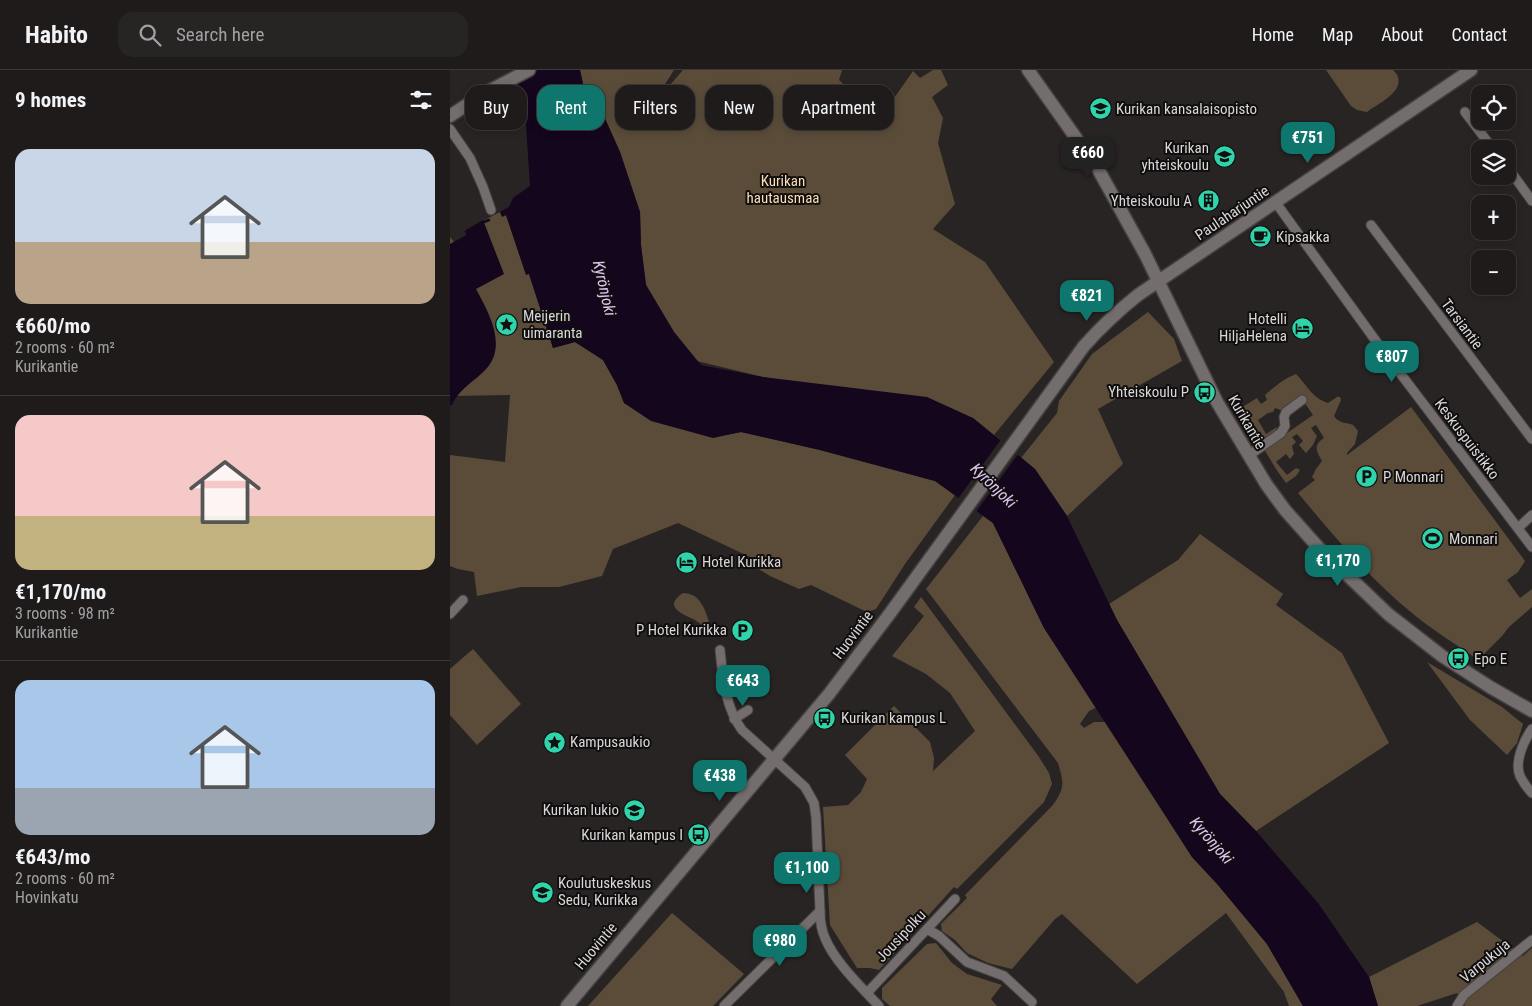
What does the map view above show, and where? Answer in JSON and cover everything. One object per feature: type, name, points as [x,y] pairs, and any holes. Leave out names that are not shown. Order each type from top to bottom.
[{"type":"main road","points":[[450,116],[506,81],[529,70]]},
{"type":"main road","name":"Kurikantie","points":[[1028,70],[1098,168],[1146,254],[1213,395],[1248,456],[1293,520],[1346,575],[1388,614],[1442,656],[1532,711]]},
{"type":"main road","points":[[1447,70],[1455,81]]},
{"type":"main road","name":"Paulaharjuntie","points":[[1159,282],[1471,70]]},
{"type":"main road","name":"Huovintie","points":[[567,1006],[829,694],[891,612],[1084,346],[1117,312],[1138,295],[1159,282]]},
{"type":"street","points":[[1466,112],[1486,140]]},
{"type":"street","points":[[450,129],[470,158],[484,187],[491,210]]},
{"type":"street","points":[[1516,179],[1532,201]]},
{"type":"street","name":"Keskuspuistikko","points":[[1276,203],[1381,348],[1532,547]]},
{"type":"street","name":"Tarsiantie","points":[[1370,225],[1532,439]]},
{"type":"street","points":[[1248,456],[1281,433],[1285,426],[1284,417],[1286,412],[1302,400]]},
{"type":"street","points":[[1518,528],[1532,515]]},
{"type":"street","points":[[450,614],[463,600]]},
{"type":"street","points":[[720,650],[728,700],[734,719],[742,730],[805,787],[814,804],[821,925],[825,940],[840,963],[879,1006]]},
{"type":"street","points":[[734,719],[748,710]]},
{"type":"street","points":[[1532,729],[1518,764],[1519,775],[1532,793]]},
{"type":"street","name":"Jousipolku","points":[[867,993],[955,899]]},
{"type":"street","points":[[724,1006],[820,911]]},
{"type":"street","points":[[927,929],[939,936],[967,962],[1004,976],[1032,1002]]},
{"type":"street","name":"Varpukuja","points":[[1457,1006],[1464,995],[1532,940]]},
{"type":"green space","name":"Kurikan hautausmaa","points":[[580,70],[674,70],[665,85],[615,85],[615,130],[695,130],[695,85],[670,85],[683,70],[842,70],[839,80],[844,85],[783,85],[783,130],[894,130],[894,98],[913,71],[920,78],[933,70],[941,70],[948,85],[932,97],[943,118],[938,143],[955,204],[933,229],[985,262],[1054,362],[994,435],[973,418],[763,377],[697,361],[674,332],[646,285],[641,245],[640,212],[620,152],[605,119],[605,85],[583,84]]},
{"type":"green space","points":[[1326,70],[1393,70],[1398,76],[1399,83],[1393,93],[1367,112],[1357,110],[1351,106]]},
{"type":"green space","points":[[500,212],[502,216],[506,215],[526,274],[529,274],[553,348],[575,342],[603,360],[617,385],[624,403],[713,437],[741,432],[820,450],[935,481],[955,495],[905,564],[876,609],[867,612],[811,585],[799,589],[770,576],[752,565],[750,557],[678,523],[613,549],[602,576],[559,587],[521,587],[477,596],[474,572],[450,566],[450,455],[505,462],[510,395],[450,396],[450,237],[454,242],[466,235],[464,231]]},
{"type":"green space","points":[[1148,312],[1174,339],[1182,361],[1098,409],[1123,464],[1067,516],[1035,469],[1021,458],[1057,413],[1059,401],[1092,354]]},
{"type":"green space","points":[[1296,374],[1314,395],[1323,401],[1328,403],[1340,397],[1341,400],[1334,416],[1340,422],[1353,425],[1358,431],[1355,444],[1347,455],[1411,407],[1525,561],[1518,572],[1507,580],[1520,598],[1532,589],[1532,607],[1509,627],[1478,660],[1396,600],[1352,556],[1298,493],[1315,480],[1312,477],[1322,461],[1318,454],[1317,446],[1324,438],[1316,425],[1311,428],[1317,436],[1313,445],[1306,453],[1299,445],[1303,441],[1297,434],[1292,437],[1296,442],[1292,446],[1294,454],[1290,459],[1286,454],[1276,462],[1287,475],[1296,468],[1300,470],[1296,476],[1286,483],[1276,469],[1264,449],[1313,415],[1304,402],[1281,410],[1275,408],[1273,412],[1258,420],[1266,434],[1277,427],[1276,431],[1261,444],[1241,408],[1257,398],[1261,404],[1267,400],[1265,395],[1268,392]]},
{"type":"green space","points":[[983,516],[993,523],[1044,628],[1097,707],[1089,711],[1080,724],[1084,728],[1094,722],[1106,722],[1192,857],[1267,944],[1303,1006],[1289,1006],[1284,992],[1226,913],[1137,984],[1062,914],[1055,919],[1012,969],[988,963],[967,953],[955,940],[942,931],[941,924],[967,898],[965,895],[1052,806],[1062,786],[1058,763],[926,589]]},
{"type":"green space","points":[[1200,534],[1283,594],[1276,605],[1342,653],[1389,743],[1256,831],[1220,794],[1109,604],[1178,560]]},
{"type":"green space","points":[[683,593],[695,596],[699,600],[711,628],[709,630],[695,620],[680,613],[674,606],[674,602]]},
{"type":"green space","points":[[921,597],[1039,757],[1049,773],[1052,784],[1044,802],[957,889],[954,887],[879,970],[857,968],[830,925],[823,807],[848,805],[861,792],[867,779],[845,755],[894,706],[930,742],[934,758],[933,771],[975,731],[950,693],[926,674],[892,656],[924,616],[914,607]]},
{"type":"green space","points":[[473,649],[521,704],[477,745],[450,715],[450,669]]},
{"type":"green space","points":[[1427,662],[1502,707],[1523,724],[1517,743],[1507,755],[1470,720]]},
{"type":"green space","points":[[672,913],[744,974],[713,1006],[588,1006]]},
{"type":"green space","points":[[1477,922],[1523,956],[1532,948],[1532,1006],[1465,1006],[1457,993],[1417,1006],[1378,1006],[1369,977]]},
{"type":"green space","points":[[936,943],[952,963],[967,974],[1002,985],[991,999],[997,1006],[890,1006],[882,999],[882,988],[927,944]]},
{"type":"water","name":"Kyrönjoki","points":[[511,70],[580,70],[584,85],[537,85],[537,130],[605,130],[605,119],[620,152],[640,212],[641,245],[646,285],[674,332],[701,365],[763,377],[927,397],[973,418],[1035,469],[1067,516],[1117,620],[1220,794],[1256,831],[1318,903],[1369,977],[1378,1006],[1303,1006],[1267,944],[1192,857],[1044,628],[993,523],[935,481],[820,450],[741,432],[713,438],[651,421],[624,403],[617,385],[603,360],[575,342],[553,348],[529,274],[526,275],[506,215],[502,217],[500,212],[509,207],[513,198],[530,186],[526,130],[527,85],[516,85]]},
{"type":"water","points":[[483,220],[504,274],[476,289],[487,310],[495,332],[496,343],[490,365],[450,405],[450,244],[466,235],[464,231]]},
{"type":"pier","points":[[1002,438],[1019,453],[975,513],[957,500]]},
{"type":"waterway","points":[[484,222],[489,220]]},
{"type":"place","name":"Kurikan kansalaisopisto","points":[[1100,109]]},
{"type":"place","name":"Kurikan yhteiskoulu","points":[[1225,157]]},
{"type":"place","name":"Yhteiskoulu A","points":[[1208,201]]},
{"type":"place","name":"Kipsakka","points":[[1260,237]]},
{"type":"place","name":"Meijerin uimaranta","points":[[507,325]]},
{"type":"place","name":"Hotelli HiljaHelena","points":[[1303,328]]},
{"type":"place","name":"Yhteiskoulu P","points":[[1205,392]]},
{"type":"place","name":"P Monnari","points":[[1367,477]]},
{"type":"place","name":"Monnari","points":[[1433,539]]},
{"type":"place","name":"Hotel Kurikka","points":[[686,562]]},
{"type":"place","name":"P Hotel Kurikka","points":[[743,630]]},
{"type":"place","name":"Epo E","points":[[1458,659]]},
{"type":"place","name":"Kurikan kampus L","points":[[825,718]]},
{"type":"place","name":"Kampusaukio","points":[[554,742]]},
{"type":"place","name":"Kurikan lukio","points":[[635,810]]},
{"type":"place","name":"Kurikan kampus I","points":[[699,835]]},
{"type":"place","name":"Koulutuskeskus Sedu, Kurikka","points":[[542,892]]}]
